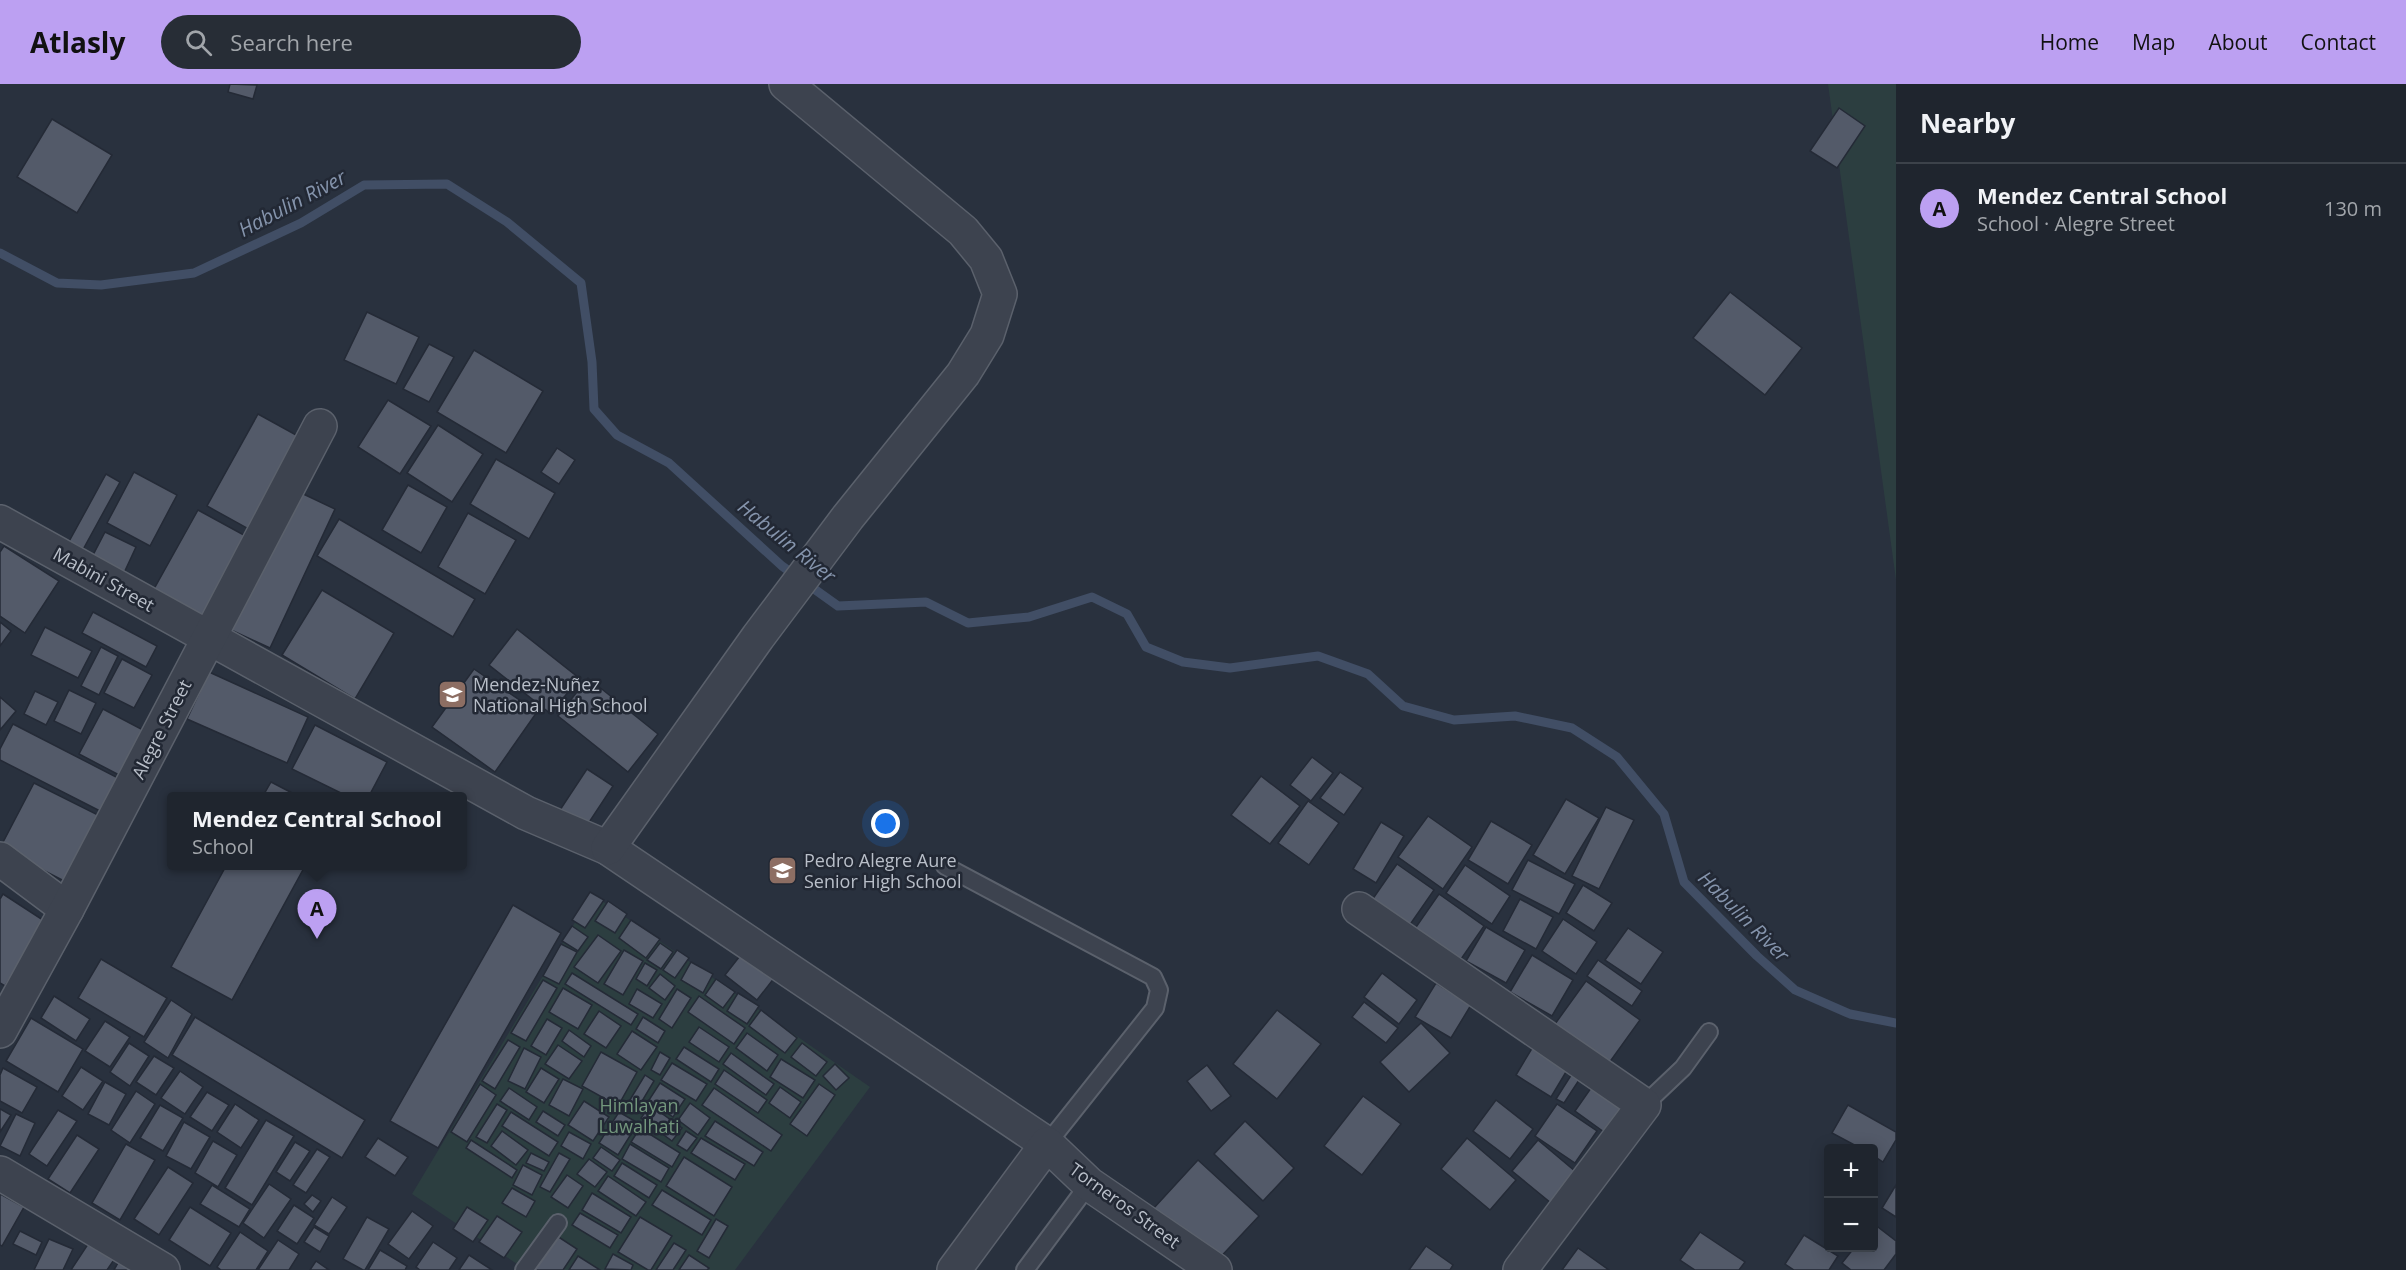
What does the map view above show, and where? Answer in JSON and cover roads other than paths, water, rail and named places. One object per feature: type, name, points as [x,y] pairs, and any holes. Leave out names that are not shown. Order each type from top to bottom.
[{"type":"street","points":[[608,848],[758,637],[848,517],[963,374],[987,335],[1000,294],[986,259],[963,231],[786,84]]},
{"type":"street","name":"Alegre Street","points":[[0,1031],[67,909],[320,426]]},
{"type":"street","name":"Mabini Street","points":[[0,522],[526,813],[608,848]]},
{"type":"street","name":"Torneros Street","points":[[608,848],[1047,1144],[1089,1184],[1215,1270]]},
{"type":"street","points":[[0,860],[67,909]]},
{"type":"street","points":[[1359,909],[1644,1105],[1521,1270]]},
{"type":"street","points":[[954,1270],[1047,1144]]},
{"type":"street","points":[[0,1173],[163,1270]]},
{"type":"lane","points":[[945,866],[1153,977],[1159,990],[1155,1008],[1047,1144]]},
{"type":"lane","points":[[1644,1105],[1683,1068],[1709,1032]]},
{"type":"lane","points":[[1025,1270],[1089,1184]]},
{"type":"lane","points":[[524,1270],[558,1223]]},
{"type":"waterway","name":"Habulin River","points":[[0,253],[57,283],[101,285],[194,273],[301,223],[364,185],[447,184],[507,222],[581,283],[592,362],[594,409],[617,435],[669,463],[782,566],[838,606],[926,602],[968,623],[1029,617],[1092,597],[1127,614],[1146,647],[1183,662],[1230,668],[1318,656],[1368,674],[1403,706],[1454,720],[1515,716],[1572,728],[1617,757],[1664,814],[1684,882],[1757,956],[1795,990],[1850,1014],[1896,1023]]},
{"type":"place","name":"Mendez-Nuñez National High School","points":[[452,694]]},
{"type":"place","name":"Pedro Alegre Aure Senior High School","points":[[783,870]]},
{"type":"place","name":"Mendez Central School","points":[[317,939]]},
{"type":"park label","name":"Himlayan Luwalhati","points":[[639,1115]]}]
